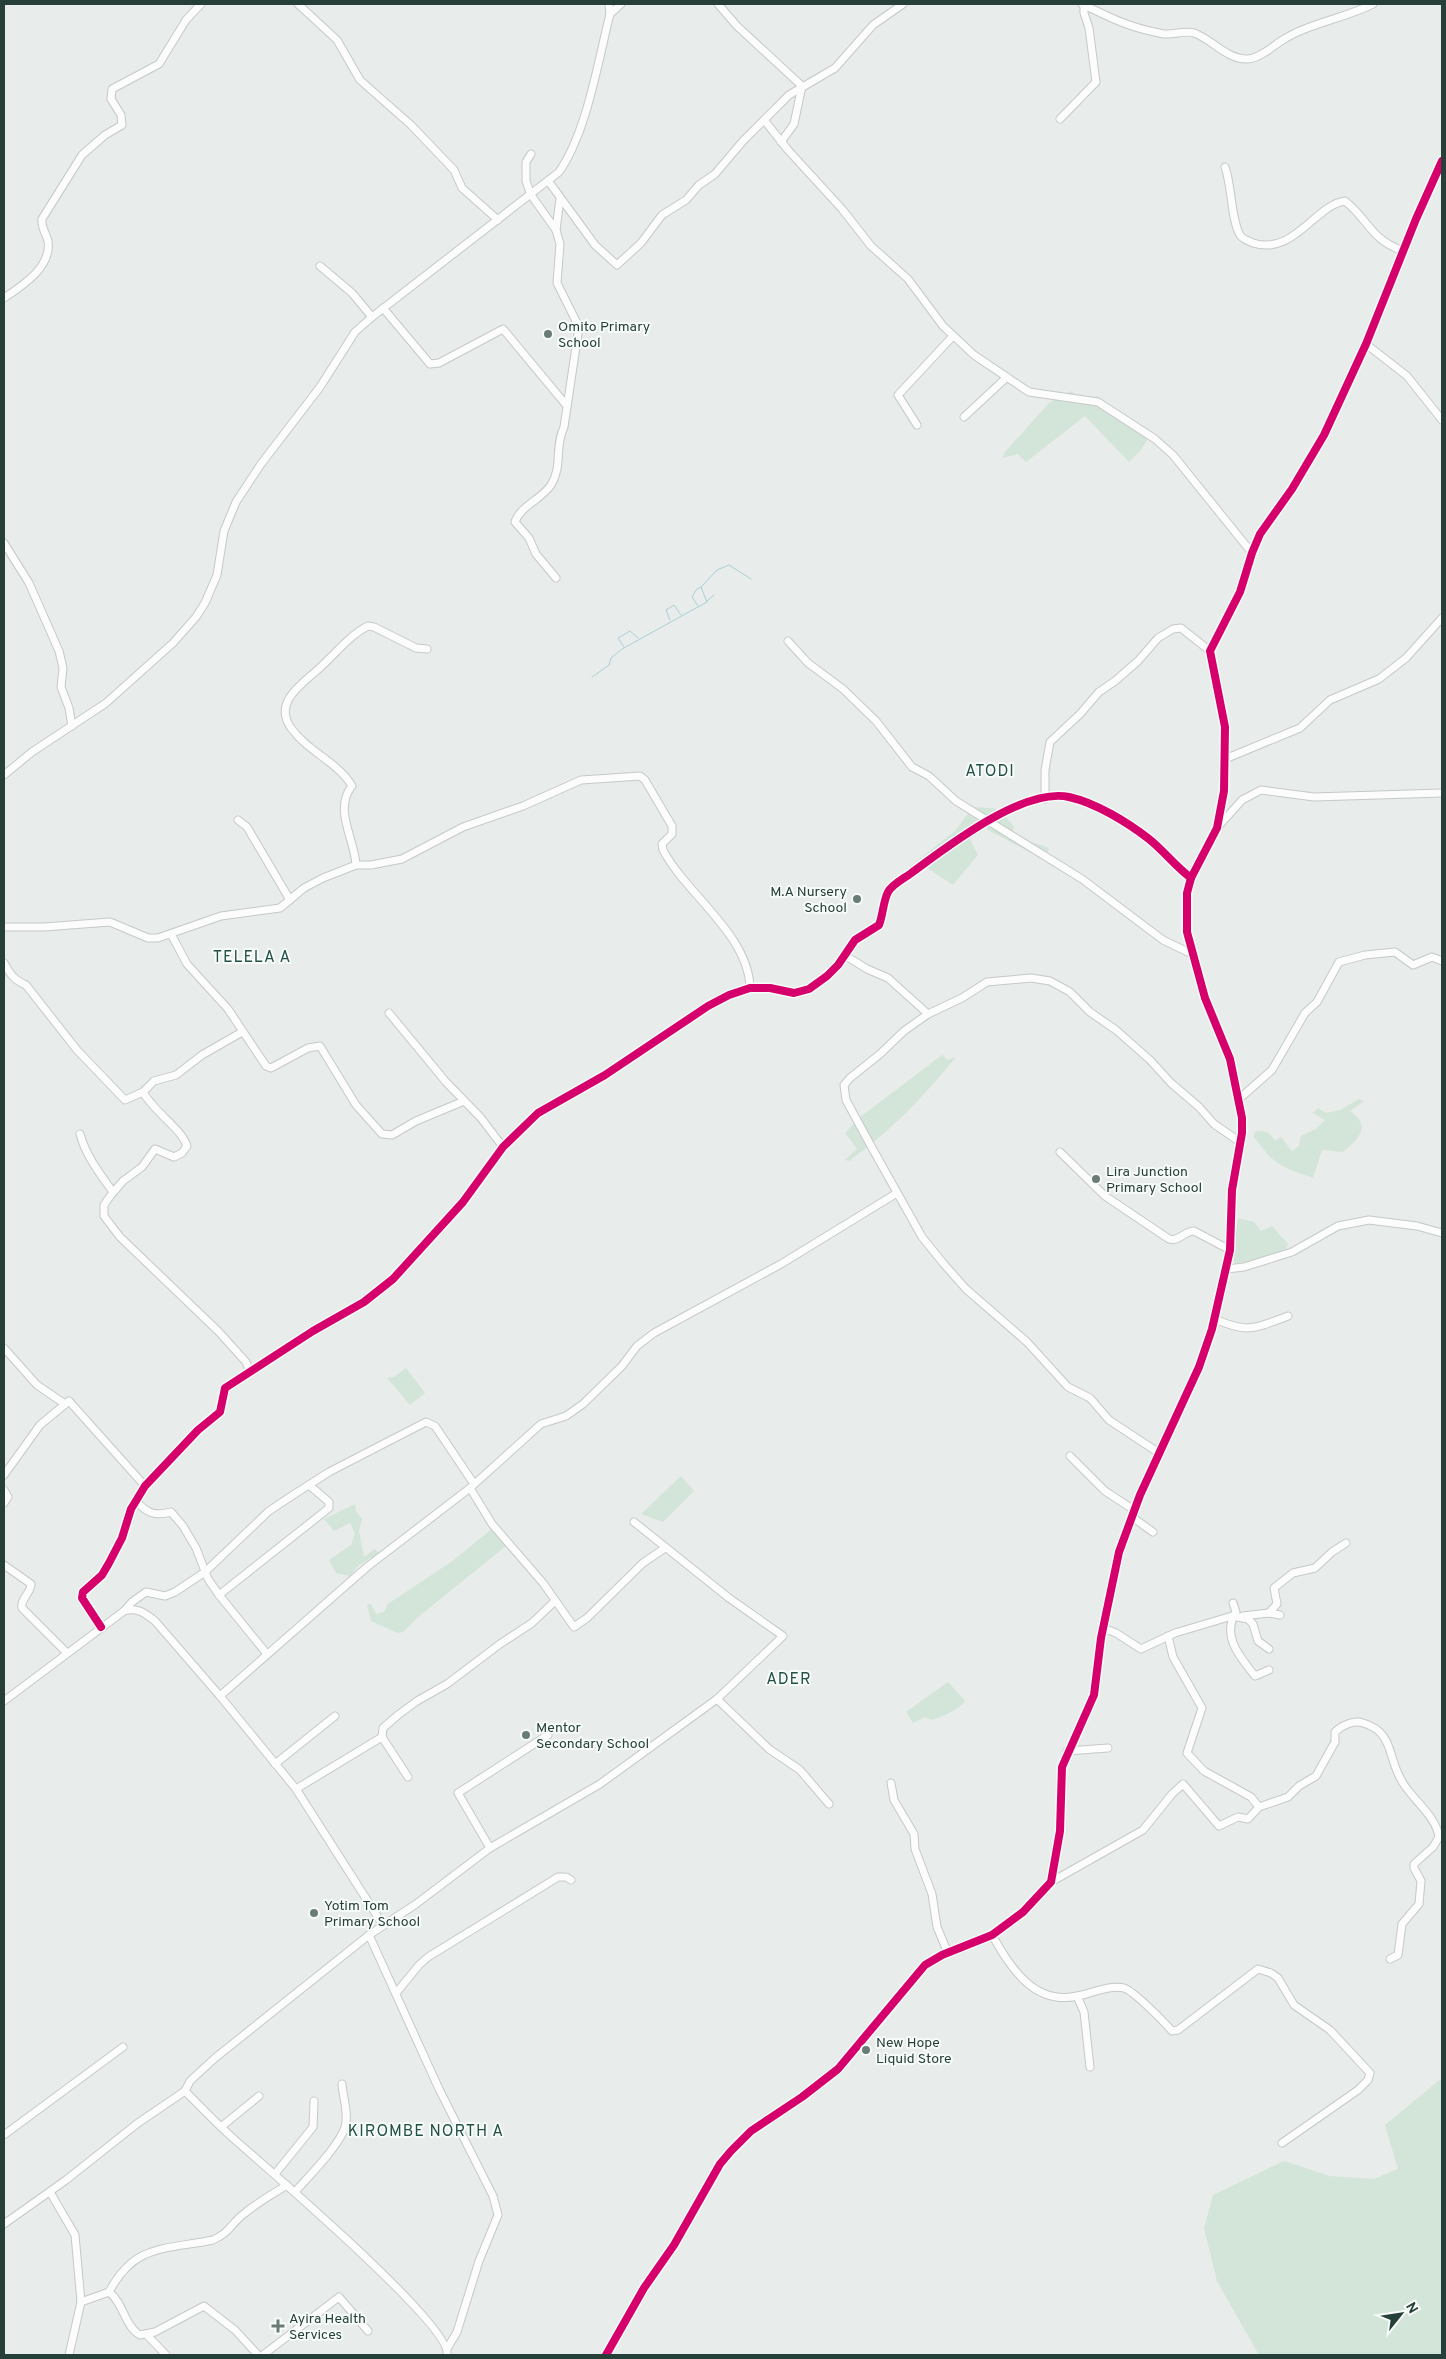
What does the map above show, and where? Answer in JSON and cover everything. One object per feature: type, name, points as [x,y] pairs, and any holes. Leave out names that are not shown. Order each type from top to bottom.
[{"type":"street","points":[[4,298],[35,274],[43,264],[48,245],[42,219],[60,186],[88,148],[122,125],[121,115],[111,98],[112,89],[159,64],[186,20],[201,4]]},
{"type":"street","points":[[298,4],[337,40],[360,80],[411,125],[454,170],[462,188],[498,220]]},
{"type":"street","points":[[4,775],[32,752],[126,687],[174,643],[196,617],[205,603],[216,575],[224,531],[236,502],[261,464],[320,387],[355,332],[382,308],[549,182],[559,172],[573,147],[584,117],[610,14],[609,4]]},
{"type":"street","points":[[610,14],[621,4]]},
{"type":"street","points":[[718,4],[737,26],[802,86]]},
{"type":"street","points":[[549,182],[595,245],[617,265],[640,244],[662,215],[686,200],[699,185],[715,174],[743,141],[789,95],[838,65],[873,25],[903,4]]},
{"type":"street","points":[[1083,4],[1120,23],[1138,29],[1174,35],[1192,32],[1228,54],[1246,59],[1257,56],[1296,32],[1332,21],[1372,4]]},
{"type":"street","points":[[1060,119],[1096,82],[1083,4]]},
{"type":"street","points":[[781,142],[794,124],[802,86]]},
{"type":"street","points":[[764,120],[781,142],[842,209],[871,246],[908,279],[932,313],[974,356],[1029,392],[1098,402],[1155,439],[1173,455],[1252,553]]},
{"type":"street","points":[[531,154],[526,162],[525,173],[531,195],[556,230],[560,244],[557,283],[579,327],[564,427],[558,443],[559,461],[555,477],[546,492],[520,513],[516,522],[529,538],[541,561],[556,578]]},
{"type":"street","points":[[1051,1882],[1060,1831],[1062,1767],[1067,1751],[1092,1700],[1103,1628],[1119,1552],[1159,1453],[1199,1367],[1215,1319],[1230,1250],[1232,1190],[1242,1118],[1225,1044],[1205,998],[1192,954],[1187,915],[1187,893],[1191,878],[1216,828],[1224,791],[1225,727],[1210,651],[1240,592],[1252,553],[1264,527],[1321,442],[1366,344],[1403,251],[1441,169],[1442,161]]},
{"type":"street","points":[[1225,167],[1231,188],[1239,233],[1249,241],[1266,246],[1276,244],[1300,232],[1334,205],[1344,201],[1356,211],[1373,234],[1403,251]]},
{"type":"street","points":[[556,230],[560,199]]},
{"type":"street","points":[[320,266],[352,293],[372,317]]},
{"type":"street","points":[[382,308],[430,364],[438,363],[503,329],[566,406]]},
{"type":"street","points":[[917,425],[898,395],[953,336]]},
{"type":"street","points":[[1366,344],[1407,376],[1442,420]]},
{"type":"street","points":[[964,417],[1007,377]]},
{"type":"street","points":[[4,543],[29,583],[59,651],[63,668],[61,687],[69,708],[72,726]]},
{"type":"street","points":[[1225,759],[1300,728],[1330,700],[1379,679],[1406,658],[1442,618]]},
{"type":"street","points":[[356,865],[354,845],[344,815],[347,793],[352,786],[339,769],[311,750],[295,733],[286,721],[285,708],[297,689],[362,629],[368,626],[374,627],[416,648],[426,649]]},
{"type":"street","points":[[1045,799],[1045,770],[1050,742],[1080,714],[1099,692],[1138,661],[1158,638],[1173,629],[1181,628],[1210,651]]},
{"type":"street","points":[[788,641],[808,663],[843,689],[876,720],[912,767],[929,776],[956,801],[1082,878],[1163,940],[1192,954]]},
{"type":"street","points":[[4,927],[44,927],[110,922],[148,938],[171,934],[221,916],[277,908],[301,890],[356,865],[371,865],[402,859],[463,827],[523,806],[581,780],[640,776],[645,780],[672,826],[672,834],[662,844],[662,850],[737,948],[747,968],[750,988]]},
{"type":"street","points":[[1216,828],[1242,800],[1261,790],[1314,797],[1442,793]]},
{"type":"street","points":[[101,1627],[82,1598],[84,1592],[102,1575],[109,1563],[122,1538],[136,1500],[145,1486],[184,1444],[220,1412],[226,1388],[328,1322],[364,1302],[393,1279],[463,1202],[502,1147],[531,1119],[544,1110],[604,1075],[708,1006],[729,995],[750,988],[770,988],[794,993],[802,992],[827,976],[846,956],[855,940],[879,925],[888,892],[986,820],[1016,807],[1045,799],[1063,797],[1074,799],[1129,825],[1149,838],[1169,860],[1191,878]]},
{"type":"street","points":[[238,820],[247,827],[290,900]]},
{"type":"street","points":[[171,934],[187,964],[228,1009],[260,1060],[269,1068],[278,1066],[308,1048],[320,1046],[356,1105],[385,1136],[392,1135],[416,1121],[464,1102]]},
{"type":"street","points":[[1239,1099],[1272,1070],[1304,1013],[1317,1002],[1338,963],[1365,955],[1395,952],[1414,965],[1432,957],[1442,961]]},
{"type":"street","points":[[846,956],[867,969],[888,978],[928,1014]]},
{"type":"street","points":[[4,964],[8,973],[32,992],[76,1050],[121,1099],[125,1100],[143,1092],[154,1081],[176,1075],[202,1055],[242,1032]]},
{"type":"street","points":[[1159,1453],[1109,1420],[1090,1398],[1068,1387],[1027,1342],[966,1289],[927,1244],[852,1111],[844,1088],[850,1078],[880,1054],[904,1031],[928,1014],[962,998],[988,982],[1022,977],[1050,981],[1070,992],[1090,1012],[1116,1030],[1150,1060],[1171,1084],[1199,1107],[1214,1124],[1240,1142]]},
{"type":"street","points":[[388,1013],[464,1102],[481,1118],[502,1147]]},
{"type":"street","points":[[143,1092],[153,1108],[182,1136],[187,1146],[182,1153],[174,1157],[155,1149],[142,1167],[123,1181],[113,1192],[104,1205],[104,1216],[120,1238],[219,1332],[246,1362],[250,1372]]},
{"type":"street","points":[[80,1134],[83,1145],[97,1170],[113,1192]]},
{"type":"street","points":[[1060,1152],[1106,1196],[1169,1239],[1175,1240],[1189,1231],[1194,1231],[1230,1250]]},
{"type":"street","points":[[220,1696],[367,1567],[472,1486],[541,1424],[566,1416],[583,1404],[622,1366],[637,1346],[654,1333],[781,1264],[897,1193]]},
{"type":"street","points":[[1227,1269],[1244,1267],[1292,1252],[1338,1226],[1363,1221],[1380,1220],[1436,1230],[1442,1233]]},
{"type":"street","points":[[1215,1319],[1229,1326],[1257,1328],[1288,1316]]},
{"type":"street","points":[[4,1348],[37,1385],[65,1404]]},
{"type":"street","points":[[4,1475],[40,1425],[70,1401],[145,1486]]},
{"type":"street","points":[[4,1701],[124,1611],[143,1594],[150,1592],[170,1595],[205,1572],[269,1511],[329,1472],[426,1422],[435,1426],[472,1486],[492,1524],[542,1583],[571,1625],[575,1627],[643,1563],[665,1548]]},
{"type":"street","points":[[1070,1456],[1105,1491],[1153,1532]]},
{"type":"street","points":[[219,1595],[329,1508],[330,1503],[309,1485]]},
{"type":"street","points":[[4,1490],[8,1496],[4,1504]]},
{"type":"street","points":[[136,1500],[151,1514],[160,1516],[173,1513],[196,1548],[205,1572],[219,1595],[267,1654]]},
{"type":"street","points":[[4,2224],[50,2192],[138,2122],[184,2091],[190,2081],[215,2058],[369,1935],[490,1848],[600,1784],[717,1698],[782,1636],[665,1548],[634,1522]]},
{"type":"street","points":[[1269,1613],[1276,1604],[1274,1588],[1280,1582],[1293,1573],[1315,1568],[1332,1552],[1346,1543]]},
{"type":"street","points":[[4,1565],[31,1585],[21,1604],[22,1608],[67,1653]]},
{"type":"street","points":[[408,1777],[382,1737],[383,1728],[398,1714],[447,1684],[500,1644],[532,1623],[555,1601]]},
{"type":"street","points":[[1233,1603],[1235,1614],[1229,1638],[1255,1676],[1269,1670]]},
{"type":"street","points":[[124,1611],[137,1609],[155,1620],[220,1696],[296,1790],[383,1925]]},
{"type":"street","points":[[1244,1617],[1269,1613],[1280,1615]]},
{"type":"street","points":[[1103,1628],[1116,1633],[1141,1649],[1168,1636],[1235,1614],[1244,1617],[1253,1624],[1258,1641],[1269,1649]]},
{"type":"street","points":[[1168,1636],[1173,1656],[1188,1679],[1202,1708],[1187,1753],[1204,1771],[1251,1796],[1258,1807]]},
{"type":"street","points":[[717,1698],[769,1749],[800,1770],[829,1804]]},
{"type":"street","points":[[275,1764],[335,1716]]},
{"type":"street","points":[[606,2355],[644,2288],[674,2245],[720,2164],[750,2131],[802,2097],[838,2069],[857,2049],[914,1976],[931,1961],[992,1936],[1023,1912],[1051,1882],[1143,1830],[1172,1794],[1183,1784],[1219,1826],[1238,1817],[1248,1819],[1258,1807],[1288,1796],[1316,1776],[1334,1744],[1335,1732],[1338,1729],[1359,1722],[1369,1724],[1383,1733],[1397,1772],[1409,1793],[1432,1822],[1439,1837],[1433,1847],[1414,1864],[1414,1868],[1421,1881],[1419,1904],[1402,1924],[1398,1955],[1390,1959]]},
{"type":"street","points":[[490,1848],[458,1793],[548,1735]]},
{"type":"street","points":[[296,1790],[382,1737]]},
{"type":"street","points":[[1067,1751],[1108,1748]]},
{"type":"street","points":[[891,1784],[894,1800],[914,1834],[917,1855],[932,1894],[937,1927],[948,1953]]},
{"type":"street","points":[[397,1992],[418,1965],[428,1957],[558,1877],[566,1877],[571,1880]]},
{"type":"street","points":[[369,1935],[397,1992],[424,2057],[493,2196],[498,2211],[479,2261],[457,2332],[447,2352]]},
{"type":"street","points":[[992,1936],[1002,1954],[1028,1987],[1049,1995],[1077,1996],[1108,1988],[1124,1988],[1158,2015],[1172,2031],[1178,2030],[1226,1995],[1252,1972],[1258,1969],[1271,1973],[1278,1978],[1294,2005],[1330,2030],[1370,2073],[1368,2080],[1358,2090],[1282,2143]]},
{"type":"street","points":[[1077,1996],[1084,2012],[1090,2067]]},
{"type":"street","points":[[4,2135],[123,2047]]},
{"type":"street","points":[[294,2192],[319,2165],[344,2131],[346,2120],[342,2084]]},
{"type":"street","points":[[184,2091],[383,2274],[435,2329],[447,2352]]},
{"type":"street","points":[[222,2127],[259,2096]]},
{"type":"street","points":[[275,2174],[313,2127],[314,2100]]},
{"type":"street","points":[[81,2302],[109,2292],[119,2274],[140,2256],[157,2250],[191,2245],[220,2237],[231,2229],[245,2212],[288,2185]]},
{"type":"street","points":[[50,2192],[76,2240],[81,2302],[69,2355]]},
{"type":"street","points":[[109,2292],[114,2296],[136,2333],[147,2335],[166,2355]]},
{"type":"street","points":[[263,2355],[339,2297],[368,2331]]},
{"type":"street","points":[[147,2335],[204,2306],[235,2330],[258,2355]]},
{"type":"green space","points":[[1072,391],[1082,402],[1097,396],[1151,434],[1140,451],[1129,462],[1085,416],[1026,462],[1018,454],[1003,458],[1005,452],[1050,402]]},
{"type":"green space","points":[[973,807],[1000,809],[1014,827],[1012,832],[1025,840],[1049,848],[1045,860],[984,828],[970,839],[978,855],[953,885],[921,864],[908,873],[906,870],[955,831]]},
{"type":"green space","points":[[942,1055],[948,1060],[956,1057],[893,1125],[849,1161],[845,1160],[857,1149],[845,1133],[859,1118]]},
{"type":"green space","points":[[1359,1099],[1364,1101],[1350,1111],[1360,1122],[1361,1132],[1343,1152],[1322,1150],[1313,1178],[1279,1164],[1267,1154],[1254,1137],[1255,1132],[1264,1131],[1275,1141],[1281,1137],[1292,1151],[1299,1146],[1301,1136],[1316,1129],[1325,1120],[1313,1113],[1318,1108],[1326,1113],[1340,1110]]},
{"type":"green space","points":[[1238,1218],[1254,1222],[1261,1231],[1272,1226],[1288,1244],[1286,1250],[1245,1262],[1235,1263],[1232,1258]]},
{"type":"green space","points":[[406,1368],[425,1393],[410,1405],[387,1378],[394,1377]]},
{"type":"green space","points":[[681,1476],[694,1491],[663,1522],[641,1514]]},
{"type":"green space","points":[[355,1504],[356,1511],[362,1519],[359,1531],[364,1557],[375,1549],[379,1553],[359,1565],[350,1576],[336,1573],[329,1560],[351,1545],[355,1533],[350,1523],[334,1531],[324,1519]]},
{"type":"green space","points":[[493,1528],[507,1545],[417,1618],[403,1632],[398,1633],[371,1621],[367,1604],[371,1604],[376,1614],[384,1612],[388,1604],[454,1560]]},
{"type":"green space","points":[[948,1682],[965,1701],[954,1710],[939,1717],[931,1720],[925,1717],[913,1723],[906,1712]]},
{"type":"green space","points":[[1442,2078],[1442,2355],[1259,2355],[1217,2281],[1204,2228],[1213,2195],[1284,2161],[1329,2176],[1374,2179],[1398,2169],[1385,2125]]},
{"type":"waterway","points":[[592,677],[609,665],[611,658],[622,649],[707,602],[701,587],[717,570],[729,565],[751,579]]},
{"type":"waterway","points":[[698,606],[692,597],[696,590],[701,587]]},
{"type":"waterway","points":[[707,601],[714,595]]},
{"type":"waterway","points":[[670,620],[666,610],[674,605],[681,615]]},
{"type":"waterway","points":[[624,647],[618,638],[630,631],[638,638]]},
{"type":"cycle path","points":[[606,2355],[644,2288],[674,2245],[720,2164],[731,2151],[751,2131],[802,2097],[838,2069],[925,1965],[942,1955],[992,1935],[1023,1912],[1051,1882],[1060,1831],[1062,1767],[1094,1695],[1101,1638],[1119,1552],[1140,1495],[1199,1367],[1212,1329],[1230,1250],[1232,1190],[1242,1133],[1242,1118],[1230,1059],[1205,998],[1187,932],[1187,893],[1191,878],[1217,828],[1224,791],[1225,727],[1210,651],[1240,592],[1260,534],[1292,489],[1324,435],[1366,344],[1416,219],[1442,161]]},
{"type":"cycle path","points":[[101,1627],[82,1598],[83,1592],[102,1575],[122,1538],[131,1509],[145,1486],[198,1430],[220,1412],[225,1388],[313,1331],[364,1302],[393,1279],[463,1202],[503,1147],[538,1113],[605,1075],[708,1006],[729,995],[750,988],[770,988],[794,993],[809,989],[838,965],[855,940],[879,925],[886,896],[893,886],[946,847],[987,821],[1009,809],[1031,801],[1051,796],[1069,797],[1100,808],[1149,839],[1191,878]]},
{"type":"place","name":"Omito Primary School","points":[[548,334]]},
{"type":"place","name":"M.A Nursery School","points":[[857,899]]},
{"type":"place","name":"Lira Junction Primary School","points":[[1096,1179]]},
{"type":"place","name":"Mentor Secondary School","points":[[526,1735]]},
{"type":"place","name":"Yotim Tom Primary School","points":[[314,1913]]},
{"type":"place","name":"New Hope Liquid Store","points":[[866,2050]]},
{"type":"place","name":"Ayira Health Services","points":[[278,2326]]},
{"type":"district","name":"ATODI","points":[[990,770]]},
{"type":"district","name":"TELELA A","points":[[252,956]]},
{"type":"district","name":"ADER","points":[[789,1678]]},
{"type":"district","name":"KIROMBE NORTH A","points":[[426,2130]]}]
